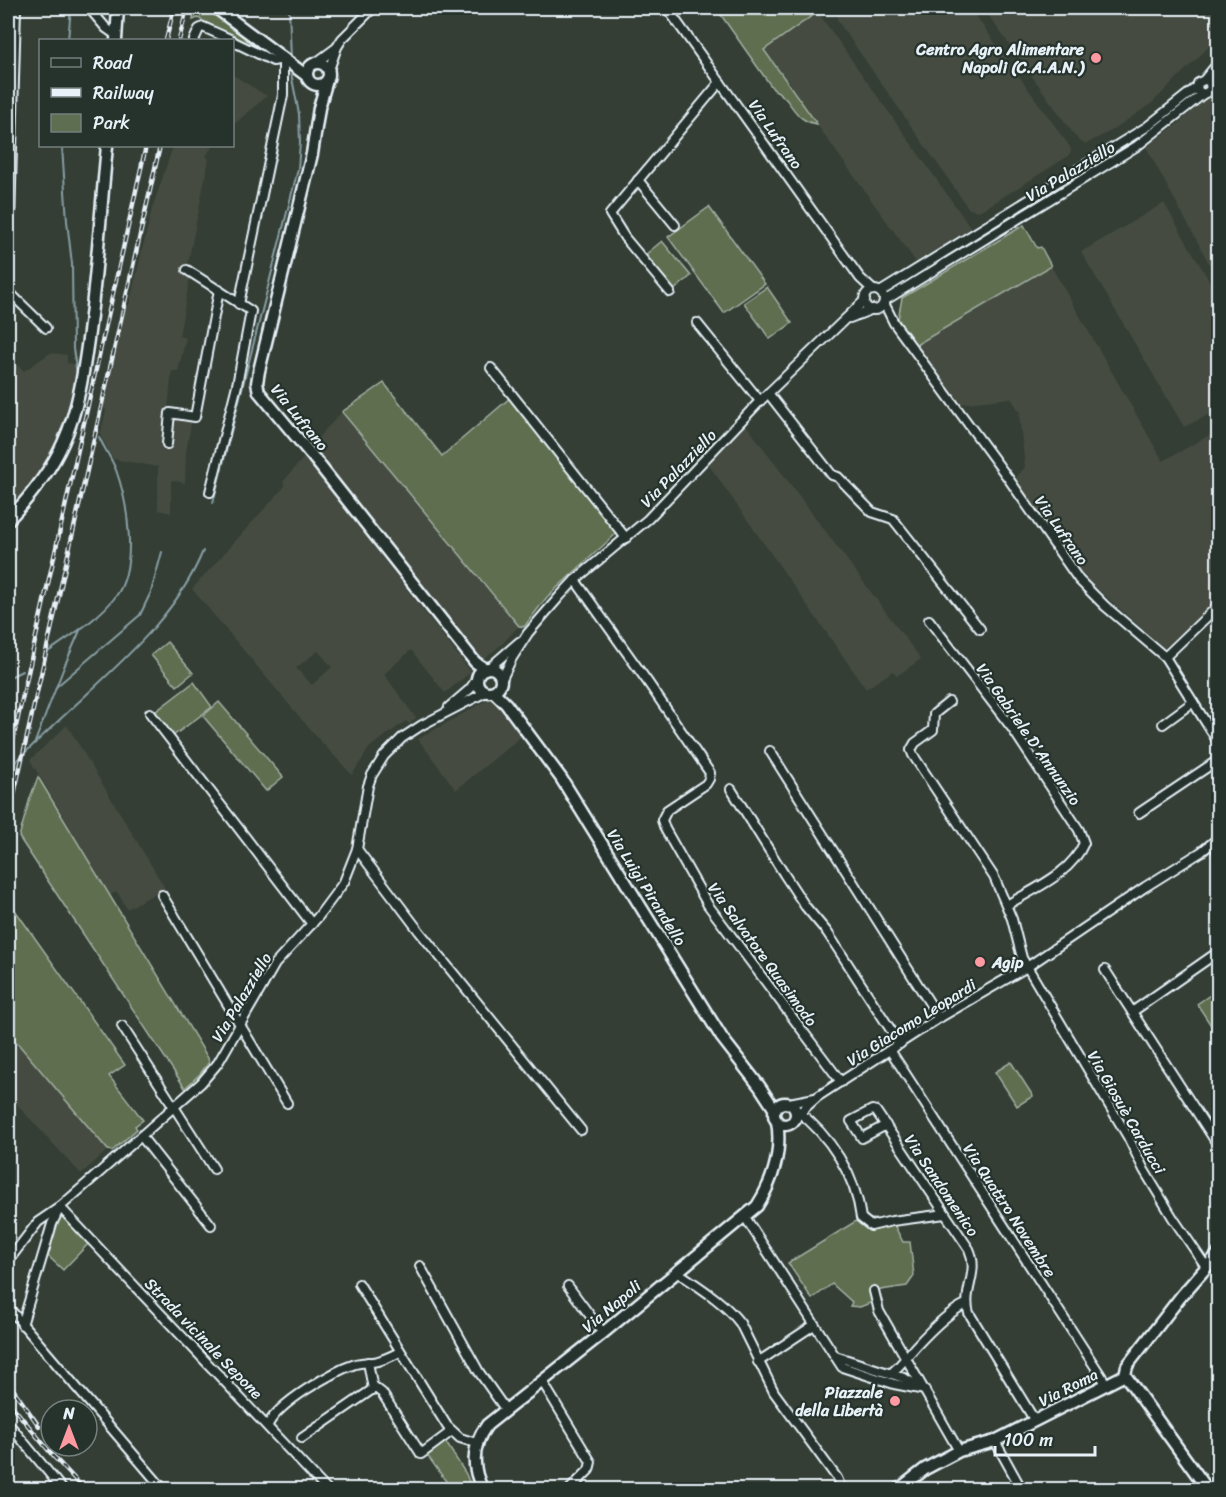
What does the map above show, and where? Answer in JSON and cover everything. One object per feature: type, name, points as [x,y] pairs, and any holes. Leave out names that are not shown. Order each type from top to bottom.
[{"type":"street","points":[[16,8],[8,291],[46,328]]},
{"type":"street","points":[[89,8],[116,38]]},
{"type":"street","points":[[116,38],[118,8]]},
{"type":"street","points":[[216,8],[283,59],[311,71],[319,85],[328,75],[324,64],[311,71]]},
{"type":"street","name":"Via Lufrano","points":[[319,108],[311,71],[374,8]]},
{"type":"street","name":"Via Lufrano","points":[[667,8],[860,278]]},
{"type":"street","points":[[194,39],[197,31],[203,27],[228,39]]},
{"type":"street","points":[[234,42],[273,61],[283,59]]},
{"type":"street","name":"Via Lufrano","points":[[337,47],[319,108],[312,154],[259,371],[257,383],[259,392],[313,457],[480,671]]},
{"type":"street","points":[[239,304],[283,95],[283,59]]},
{"type":"street","points":[[1204,80],[1209,81],[1208,91],[1199,92],[1197,87],[1200,81],[1204,80],[1218,63]]},
{"type":"street","name":"Via Palazziello","points":[[846,320],[875,309],[1137,146],[1208,91],[1218,76]]},
{"type":"street","points":[[670,292],[625,238],[610,214],[720,82]]},
{"type":"street","name":"Via Palazziello","points":[[8,1261],[38,1222],[60,1207],[175,1106],[210,1072],[275,964],[312,924],[344,882],[357,849],[366,794],[372,775],[384,756],[402,738],[441,714],[495,688],[528,633],[575,580],[648,519],[760,401],[846,320],[865,298],[1148,126],[1197,87]]},
{"type":"street","points":[[8,520],[50,469],[75,413],[93,302],[107,147]]},
{"type":"street","points":[[638,180],[675,225]]},
{"type":"street","points":[[187,270],[251,311],[237,385],[210,492]]},
{"type":"street","points":[[860,278],[877,291]]},
{"type":"street","points":[[860,278],[865,298]]},
{"type":"street","points":[[167,444],[170,413],[195,417],[219,290]]},
{"type":"street","name":"Via Lufrano","points":[[877,291],[894,323],[1008,478],[1079,580],[1105,606],[1165,657],[1218,742]]},
{"type":"street","name":"Via Lufrano","points":[[865,298],[867,306],[894,323]]},
{"type":"street","points":[[697,323],[760,401]]},
{"type":"street","points":[[491,368],[626,538]]},
{"type":"street","points":[[768,393],[832,475],[838,477],[872,512],[893,519],[980,629]]},
{"type":"street","name":"Via Salvatore Quasimodo","points":[[575,580],[710,773],[706,784],[667,810],[662,820],[665,829],[708,906],[841,1082]]},
{"type":"street","points":[[1165,657],[1218,606]]},
{"type":"street","name":"Via Gabriele D'Annunzio","points":[[929,620],[1012,728],[1080,830],[1084,843],[1071,865],[1007,905]]},
{"type":"street","name":"Via Palazziello","points":[[441,714],[470,689],[480,671],[528,633]]},
{"type":"street","points":[[480,671],[499,673],[495,688],[480,689],[480,671]]},
{"type":"street","name":"Via Luigi Pirandello","points":[[495,688],[561,778],[722,1038],[760,1087],[776,1116]]},
{"type":"street","points":[[949,702],[934,714],[933,730],[915,743],[911,750],[915,761],[994,877],[1007,905],[1022,958],[1027,967]]},
{"type":"street","points":[[1163,724],[1193,702]]},
{"type":"street","points":[[150,713],[312,924]]},
{"type":"street","points":[[770,751],[939,1018]]},
{"type":"street","points":[[1139,813],[1218,760]]},
{"type":"street","points":[[731,789],[805,906],[827,932],[900,1044]]},
{"type":"street","points":[[1218,838],[1218,851]]},
{"type":"street","name":"Via Giacomo Leopardi","points":[[793,1112],[939,1018],[1027,967],[1145,886],[1201,852],[1218,838]]},
{"type":"street","points":[[357,849],[434,949],[581,1130]]},
{"type":"street","name":"Via Giacomo Leopardi","points":[[1201,852],[1218,851]]},
{"type":"street","points":[[162,895],[287,1102]]},
{"type":"street","points":[[1132,1012],[1218,952]]},
{"type":"street","name":"Via Giosuè Carducci","points":[[1027,967],[1128,1137],[1144,1170],[1207,1268]]},
{"type":"street","points":[[1105,970],[1218,1145]]},
{"type":"street","points":[[122,1026],[214,1169]]},
{"type":"street","name":"Via Quattro Novembre","points":[[890,1050],[1107,1385]]},
{"type":"street","name":"Via Luigi Pirandello","points":[[760,1087],[793,1112]]},
{"type":"street","name":"Via Giacomo Leopardi","points":[[793,1112],[817,1097]]},
{"type":"street","points":[[793,1112],[784,1124],[776,1116],[779,1105],[808,1119],[817,1127],[851,1178],[859,1198],[861,1218],[871,1226],[945,1214]]},
{"type":"street","name":"Via Napoli","points":[[476,1443],[487,1425],[505,1409],[603,1333],[757,1206],[767,1190],[779,1146],[793,1112]]},
{"type":"street","name":"Via Napoli","points":[[776,1116],[779,1146]]},
{"type":"street","name":"Via Sandomenico","points":[[886,1125],[973,1258],[974,1268],[966,1304]]},
{"type":"street","points":[[141,1136],[211,1225]]},
{"type":"street","points":[[22,1325],[52,1224],[60,1207]]},
{"type":"street","name":"Strada vicinale Sepone","points":[[60,1207],[327,1490]]},
{"type":"street","points":[[745,1217],[844,1368],[894,1384],[925,1390]]},
{"type":"street","points":[[1204,1488],[1125,1375],[1127,1365],[1182,1295],[1218,1254]]},
{"type":"street","points":[[420,1266],[479,1372],[505,1409]]},
{"type":"street","points":[[676,1271],[722,1303],[740,1323],[758,1362],[787,1410],[837,1478],[842,1490]]},
{"type":"street","points":[[359,1284],[447,1426],[460,1438],[476,1443],[477,1479],[483,1490]]},
{"type":"street","points":[[568,1286],[603,1333]]},
{"type":"street","points":[[874,1291],[879,1311],[958,1451]]},
{"type":"street","points":[[890,1374],[956,1309],[966,1304],[971,1318],[1035,1422]]},
{"type":"street","points":[[8,1307],[164,1490]]},
{"type":"street","points":[[758,1362],[814,1325]]},
{"type":"street","points":[[268,1425],[292,1398],[353,1365],[380,1361],[400,1352]]},
{"type":"street","points":[[834,1356],[904,1378],[925,1390]]},
{"type":"street","points":[[894,1384],[904,1378],[907,1358]]},
{"type":"street","points":[[302,1438],[370,1392],[373,1386],[368,1362]]},
{"type":"street","name":"Via Roma","points":[[898,1490],[925,1469],[958,1451],[995,1442],[1125,1375]]},
{"type":"street","points":[[542,1381],[591,1462],[589,1470],[569,1490]]},
{"type":"street","points":[[373,1386],[382,1393],[422,1454],[452,1431]]},
{"type":"street","points":[[8,1423],[63,1490]]},
{"type":"street","points":[[995,1442],[1022,1490]]},
{"type":"shaded area","points":[[843,8],[970,8],[1070,147],[1071,152],[1067,157],[987,207],[978,211],[969,209],[837,20],[838,13]]},
{"type":"shaded area","points":[[983,8],[1218,8],[1218,38],[1151,104],[1111,131],[1086,144],[1078,140]]},
{"type":"shaded area","points":[[817,11],[971,228],[916,262],[763,50]]},
{"type":"shaded area","points":[[234,76],[267,96],[234,124]]},
{"type":"shaded area","points":[[1206,98],[1210,101],[1218,122],[1218,280],[1146,147],[1179,123]]},
{"type":"shaded area","points":[[173,147],[212,147],[206,156],[209,159],[188,263],[190,277],[179,336],[186,338],[178,371],[172,371],[168,408],[193,413],[186,452],[185,483],[171,480],[171,513],[158,510],[158,467],[113,459],[100,435],[106,411],[103,405],[125,307],[129,305],[152,209]]},
{"type":"shaded area","points":[[1164,203],[1218,296],[1218,410],[1184,427],[1081,252]]},
{"type":"shaded area","points":[[1051,266],[1163,461],[1218,430],[1218,600],[1164,648],[1077,571],[1015,479],[1025,467],[1019,415],[1021,414],[1011,398],[959,404],[916,345]]},
{"type":"shaded area","points":[[50,353],[67,355],[67,363],[80,365],[71,410],[48,464],[8,516],[8,357],[24,371]]},
{"type":"shaded area","points":[[342,412],[519,626],[481,661],[311,445]]},
{"type":"shaded area","points":[[744,422],[921,659],[897,676],[893,671],[866,689],[708,464]]},
{"type":"shaded area","points":[[304,457],[471,672],[445,693],[411,650],[384,674],[416,718],[409,724],[406,721],[370,747],[352,775],[313,733],[192,589],[285,486],[283,482]],"holes":[[[318,651],[332,667],[312,685],[296,668]]]},
{"type":"shaded area","points":[[494,696],[523,735],[456,790],[418,739]]},
{"type":"shaded area","points":[[67,725],[165,888],[127,909],[117,892],[110,895],[30,760]]},
{"type":"shaded area","points":[[8,1032],[108,1150],[81,1174],[8,1095]]},
{"type":"green space","points":[[194,8],[205,8],[262,51],[260,52],[198,18],[193,20]]},
{"type":"green space","points":[[716,8],[823,8],[764,50],[817,124],[802,119],[785,98],[773,89]]},
{"type":"green space","points":[[709,207],[765,284],[724,313],[668,237]]},
{"type":"green space","points":[[1024,225],[1037,248],[1041,247],[1051,266],[916,345],[898,319],[902,298]]},
{"type":"green space","points":[[662,241],[691,276],[674,290],[645,255]]},
{"type":"green space","points":[[767,287],[792,323],[770,339],[744,303]]},
{"type":"green space","points":[[384,383],[442,456],[511,397],[618,532],[547,597],[524,627],[519,626],[342,412]]},
{"type":"green space","points":[[167,642],[193,673],[177,686],[151,655]]},
{"type":"green space","points":[[194,682],[212,707],[173,736],[155,712]]},
{"type":"green space","points":[[219,702],[283,777],[266,791],[203,716]]},
{"type":"green space","points":[[38,777],[208,1058],[209,1062],[200,1074],[185,1088],[19,837]]},
{"type":"green space","points":[[10,903],[125,1065],[109,1076],[143,1120],[135,1126],[137,1129],[112,1151],[108,1150],[8,1032],[8,909]]},
{"type":"green space","points":[[1213,993],[1218,1002],[1218,1027],[1214,1030],[1197,1004]]},
{"type":"green space","points":[[1011,1062],[1033,1096],[1017,1106],[995,1072]]},
{"type":"green space","points":[[65,1215],[90,1242],[63,1270],[48,1256],[58,1220]]},
{"type":"green space","points":[[861,1218],[892,1221],[903,1242],[910,1242],[914,1276],[907,1286],[874,1291],[875,1301],[860,1307],[850,1306],[852,1302],[832,1284],[812,1299],[788,1263]]},
{"type":"green space","points":[[445,1441],[466,1474],[472,1489],[440,1489],[448,1484],[427,1455]]},
{"type":"waterway","points":[[68,39],[71,8]]},
{"type":"waterway","points":[[289,8],[291,59]]},
{"type":"waterway","points":[[213,503],[298,169],[299,114],[291,73]]},
{"type":"waterway","points":[[62,147],[72,264],[73,349],[77,374]]},
{"type":"waterway","points":[[48,652],[102,612],[116,596],[127,568],[129,534],[124,499],[116,470],[99,437]]},
{"type":"waterway","points":[[8,769],[152,630],[181,593],[203,551]]},
{"type":"waterway","points":[[56,687],[140,615],[151,592],[162,552]]},
{"type":"waterway","points":[[35,742],[81,628]]},
{"type":"waterway","points":[[8,678],[22,671]]},
{"type":"railway","points":[[166,39],[174,8]]},
{"type":"railway","points":[[179,39],[187,8]]},
{"type":"railway","points":[[8,762],[146,147]]},
{"type":"railway","points":[[8,821],[160,147]]},
{"type":"railway","points":[[8,1382],[39,1426]]},
{"type":"railway","points":[[8,1401],[54,1457],[85,1490]]},
{"type":"place","name":"Centro Agro Alimentare Napoli (C.A.A.N.)","points":[[1096,58]]},
{"type":"place","name":"Agip","points":[[980,962]]},
{"type":"place","name":"Piazzale della Libertà","points":[[895,1401]]}]
